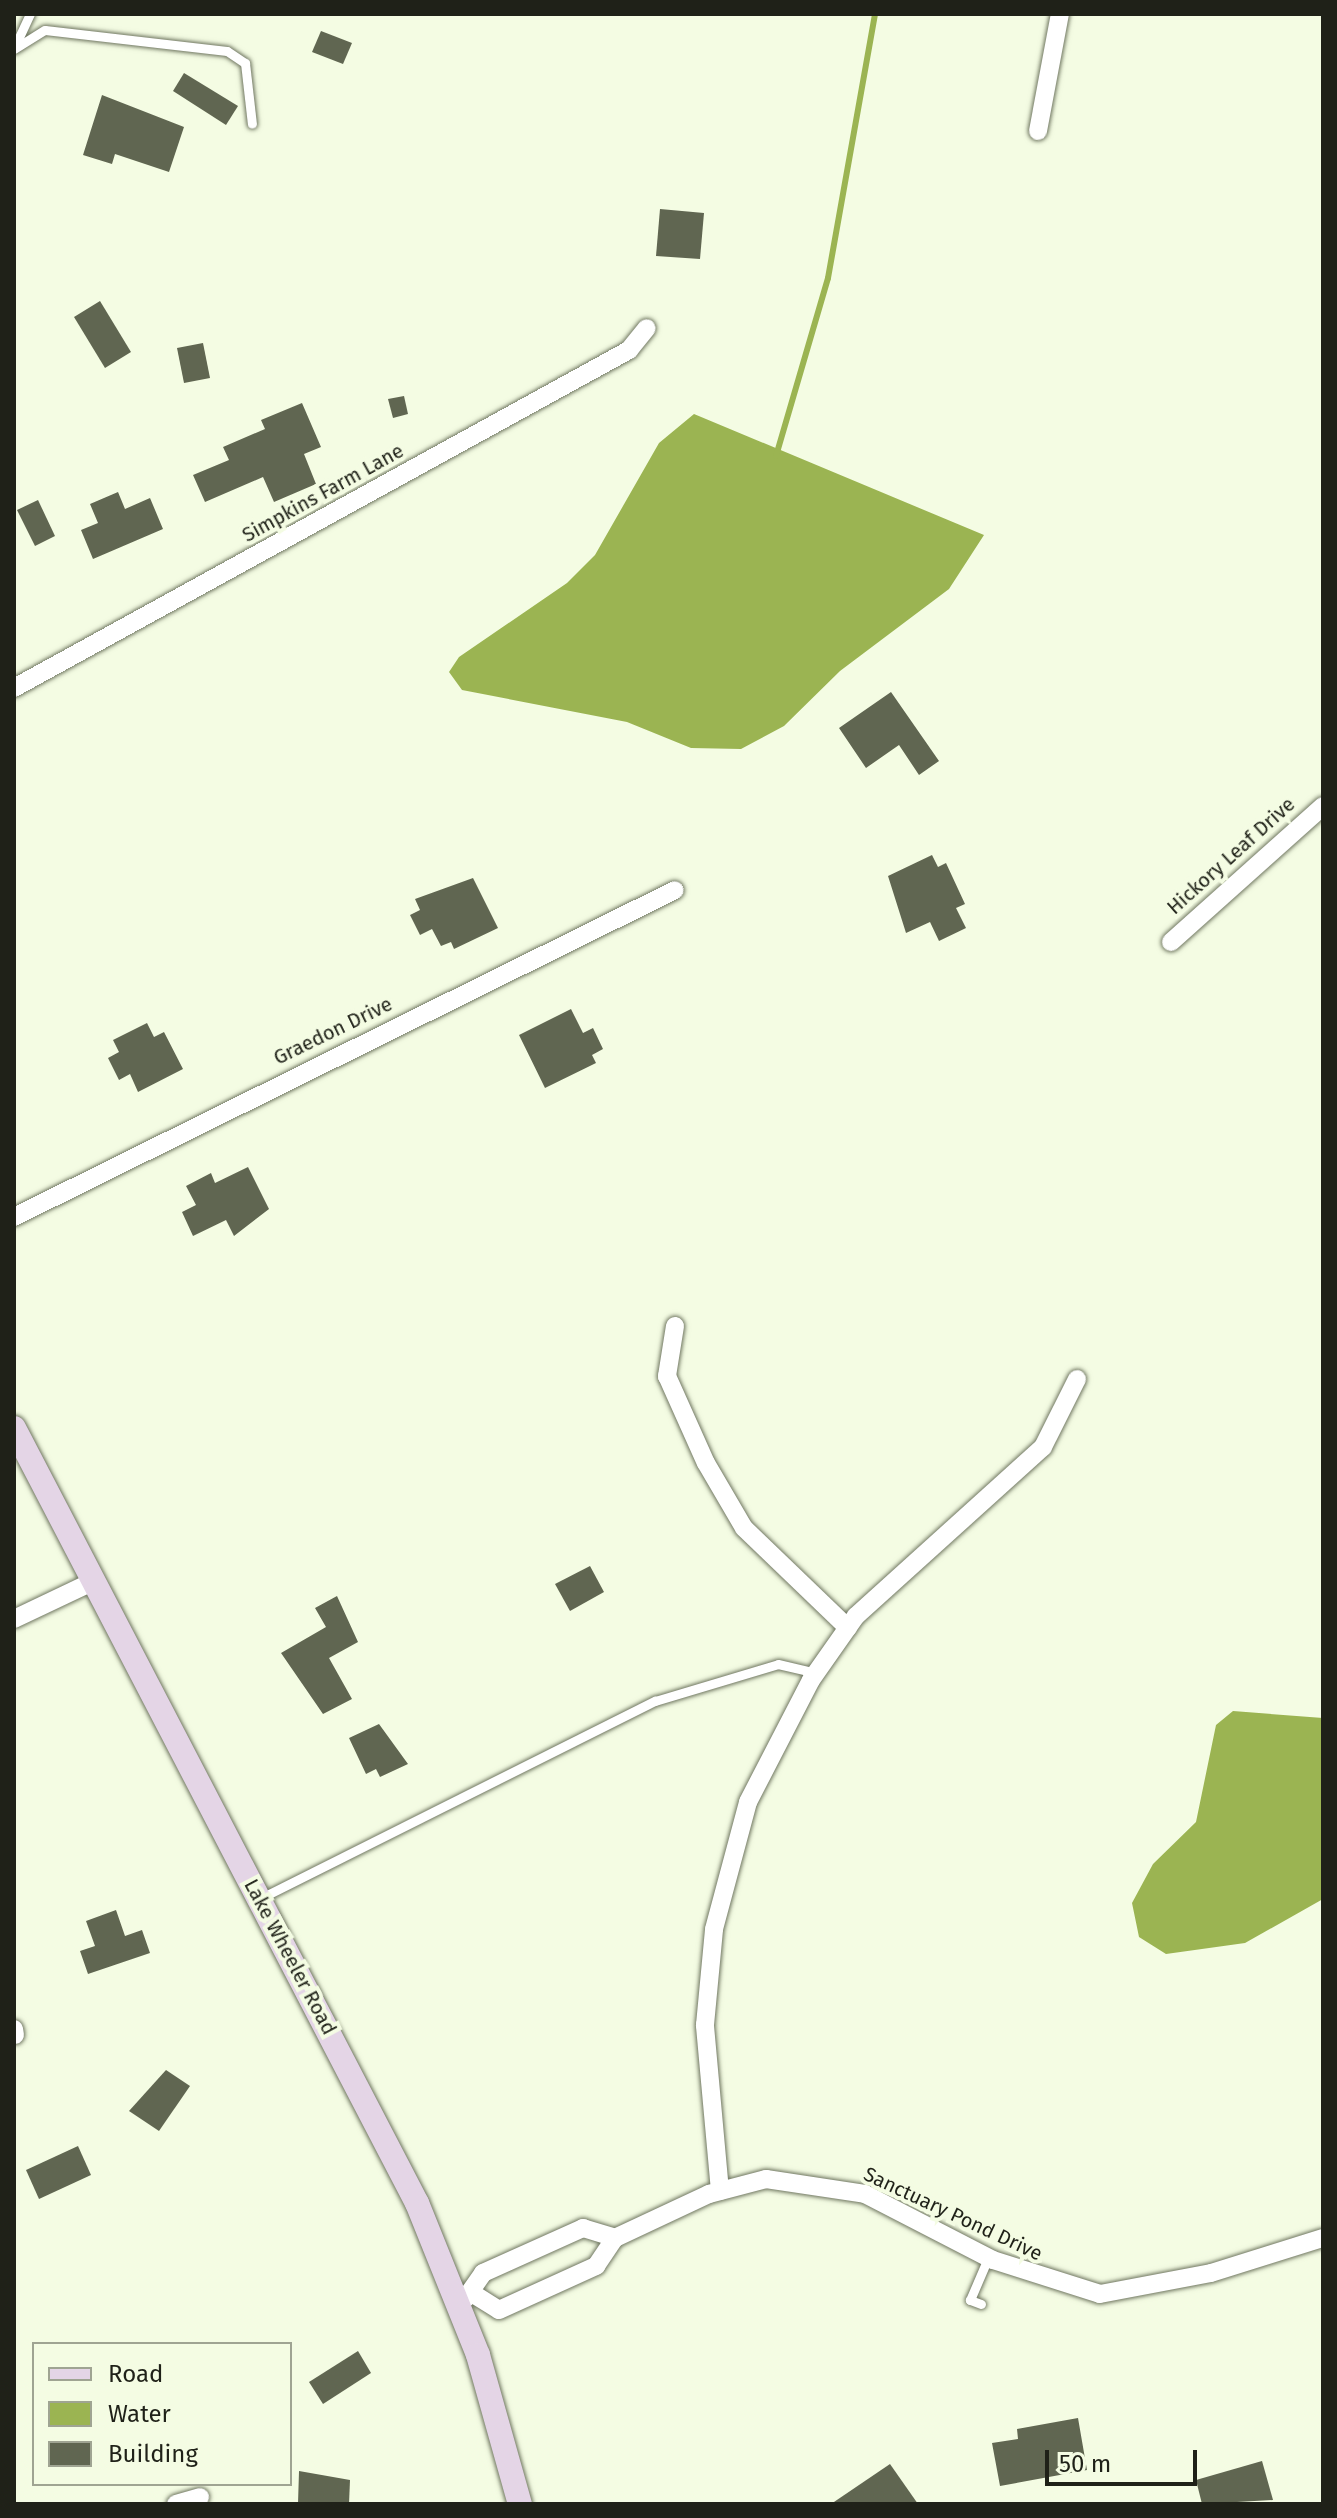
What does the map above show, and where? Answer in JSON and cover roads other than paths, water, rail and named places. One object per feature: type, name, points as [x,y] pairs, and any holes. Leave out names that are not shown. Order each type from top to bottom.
[{"type":"street","points":[[1038,131],[1060,14]]},
{"type":"street","name":"Simpkins Farm Lane","points":[[14,688],[629,350],[647,328]]},
{"type":"street","name":"Hickory Leaf Drive","points":[[1171,942],[1323,806]]},
{"type":"street","name":"Graedon Drive","points":[[14,1217],[675,890]]},
{"type":"street","points":[[675,1326],[667,1376],[706,1463],[744,1528],[848,1628]]},
{"type":"street","points":[[720,2191],[705,2025],[714,1929],[748,1802],[816,1673],[848,1628],[1043,1447],[1077,1379]]},
{"type":"street","name":"Lake Wheeler Road","points":[[14,1428],[466,2298],[520,2504]]},
{"type":"street","points":[[14,1619],[92,1582]]},
{"type":"street","points":[[14,2029],[15,2035]]},
{"type":"street","name":"Sanctuary Pond Drive","points":[[466,2298],[499,2310],[596,2266],[615,2238],[720,2191],[806,2180],[865,2194],[988,2258],[1057,2284],[1127,2293],[1323,2238]]},
{"type":"street","points":[[466,2298],[483,2273],[583,2228],[615,2238]]},
{"type":"street","points":[[176,2504],[200,2497]]},
{"type":"lane","points":[[14,48],[30,14]]},
{"type":"lane","points":[[14,48],[45,30],[227,51],[245,63],[252,124]]},
{"type":"lane","points":[[259,1899],[642,1706],[778,1664],[816,1673]]},
{"type":"lane","points":[[981,2304],[970,2300],[988,2258]]},
{"type":"water","points":[[694,414],[984,535],[949,589],[840,671],[784,726],[741,749],[691,748],[627,722],[462,690],[449,672],[459,657],[567,583],[595,555],[659,443]]},
{"type":"water","points":[[1233,1711],[1323,1718],[1323,1899],[1245,1943],[1166,1954],[1139,1937],[1132,1903],[1153,1864],[1196,1822],[1216,1725]]},
{"type":"waterway","points":[[776,456],[828,278],[875,14]]}]
